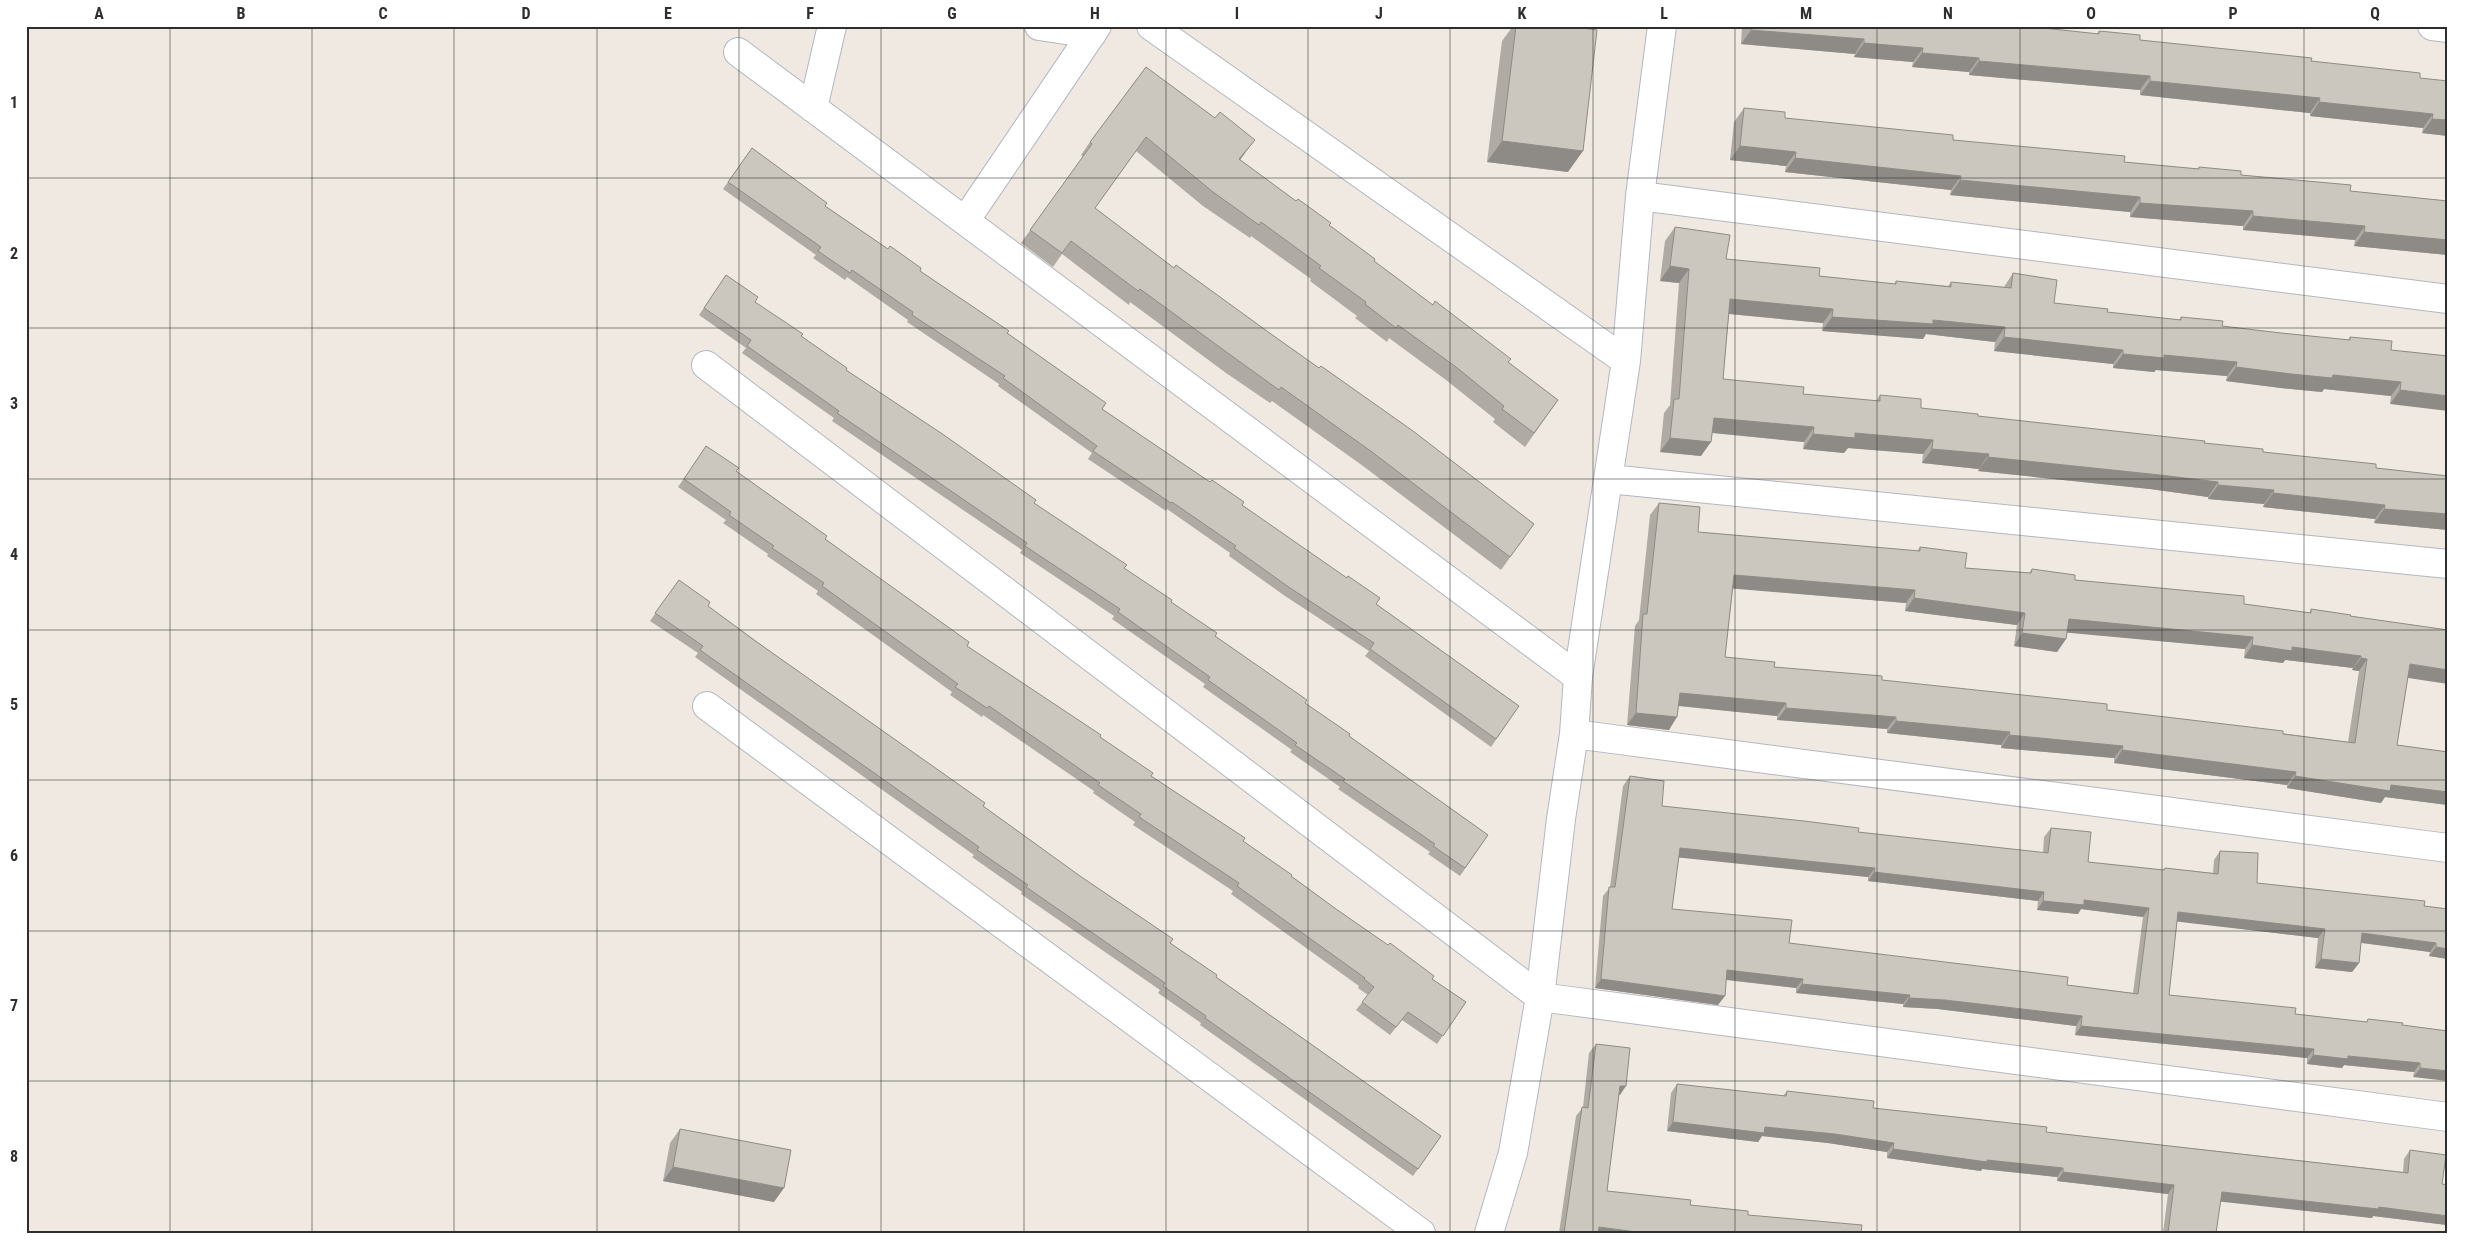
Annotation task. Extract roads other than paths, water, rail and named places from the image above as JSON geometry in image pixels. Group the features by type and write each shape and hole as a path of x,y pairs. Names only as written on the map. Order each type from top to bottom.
{"street":[{"path":"813,108 832,26"},
{"path":"965,221 1094,30 1039,26"},
{"path":"1151,26 1626,361"},
{"path":"1489,1233 1513,1153 1540,997 1561,819 1574,734 1578,677 1626,361 1640,196 1662,26"},
{"path":"2432,26 2448,28"},
{"path":"738,52 1578,677"},
{"path":"1640,196 2448,300"},
{"path":"706,365 1540,997 2448,1117"},
{"path":"1609,479 2448,564"},
{"path":"707,706 1421,1233"},
{"path":"1574,734 2448,848"}]}
